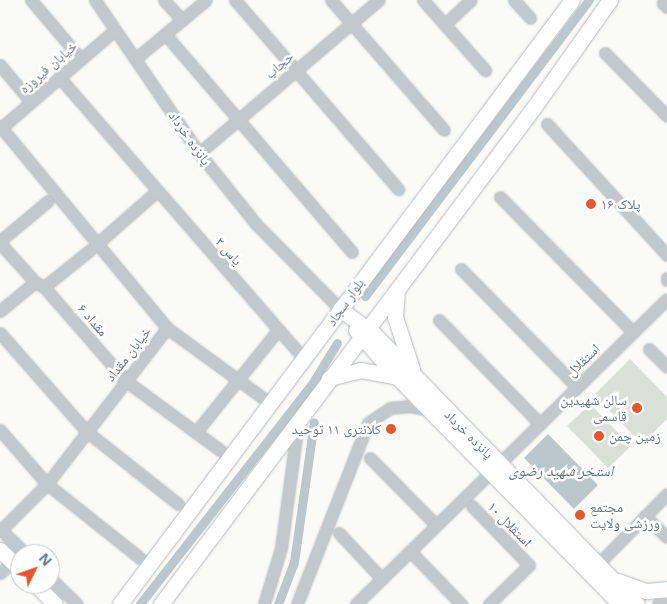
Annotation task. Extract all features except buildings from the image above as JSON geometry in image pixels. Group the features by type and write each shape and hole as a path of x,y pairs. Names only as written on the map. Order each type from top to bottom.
{"main road":[{"name":"بلوار سجاد","path":"120,604 272,405 340,309 572,0"},
{"path":"161,604 610,0"},
{"path":"398,287 394,305 397,329 419,383"},
{"name":"پانزده خرداد","path":"340,309 419,383 495,468 604,579 637,604"},
{"name":"پانزده خرداد","path":"364,333 396,376 429,410 495,468 598,564 604,579 620,604"},
{"path":"329,378 360,370 381,371 396,376"},
{"path":"604,579 646,590 667,589"},
{"path":"604,579 611,604"},
{"path":"45,594 55,604"}],"street":[{"path":"31,0 81,59"},
{"name":"پانزده خرداد","path":"94,0 199,153 256,224 340,309"},
{"path":"164,0 182,20"},
{"path":"136,59 206,0"},
{"path":"235,0 398,189"},
{"path":"331,0 444,130"},
{"name":"حجاب","path":"199,153 379,0"},
{"path":"423,0 485,70"},
{"path":"445,24 472,0"},
{"path":"514,0 530,18"},
{"name":"خیابان فیروزه","path":"1,127 115,30"},
{"path":"165,34 237,121 352,252"},
{"path":"605,53 667,116"},
{"path":"0,65 31,102"},
{"name":"یاس ۲","path":"59,78 297,351"},
{"path":"546,124 667,255"},
{"name":"خیابان مقداد","path":"0,530 48,484 86,431 167,328 94,246 1,127"},
{"path":"0,311 94,246 157,191"},
{"path":"500,197 633,332"},
{"path":"0,242 48,201"},
{"name":"مقداد ۶","path":"0,242 126,381 220,450"},
{"path":"460,269 577,387"},
{"name":"استقلال","path":"356,604 667,299"},
{"path":"438,320 540,424"},
{"path":"167,328 263,398"},
{"path":"196,432 278,330"},
{"path":"0,333 86,431 178,504"},
{"path":"649,349 667,367"},
{"path":"296,604 368,423 390,408 410,406 429,410"},
{"path":"264,604 281,548 298,418"},
{"path":"0,430 48,484 140,558"},
{"path":"370,458 436,525"},
{"path":"598,564 667,494"},
{"path":"658,503 667,512"},
{"name":"استقلال ۱۰","path":"472,506 529,565 488,604"},
{"path":"645,516 667,537"},
{"path":"0,530 10,546"},
{"path":"339,532 382,579"},
{"path":"410,551 461,604"},
{"path":"60,588 76,604"},
{"path":"658,604 667,596"}],"shaded area":[{"name":"سالن شهیدین قاسمی","path":"630,359 667,397 667,419 642,444 594,395"},
{"name":"زمین چمن","path":"590,404 631,446 608,468 567,426"}],"water":[{"name":"استخر شهید رضوی","path":"548,434 598,485 574,509 524,458"}],"waterway":[{"path":"365,296 589,0"},
{"path":"140,604 312,384 337,343"},
{"path":"278,604 294,562 314,422"}],"place":[{"name":"پلاک ۱۶","path":"591,204"},
{"name":"سالن شهیدین قاسمی","path":"637,408"},
{"name":"کلانتری ۱۱ توحید","path":"391,429"},
{"name":"زمین چمن","path":"599,436"},
{"name":"مجتمع ورزشی ولایت","path":"580,515"}]}
